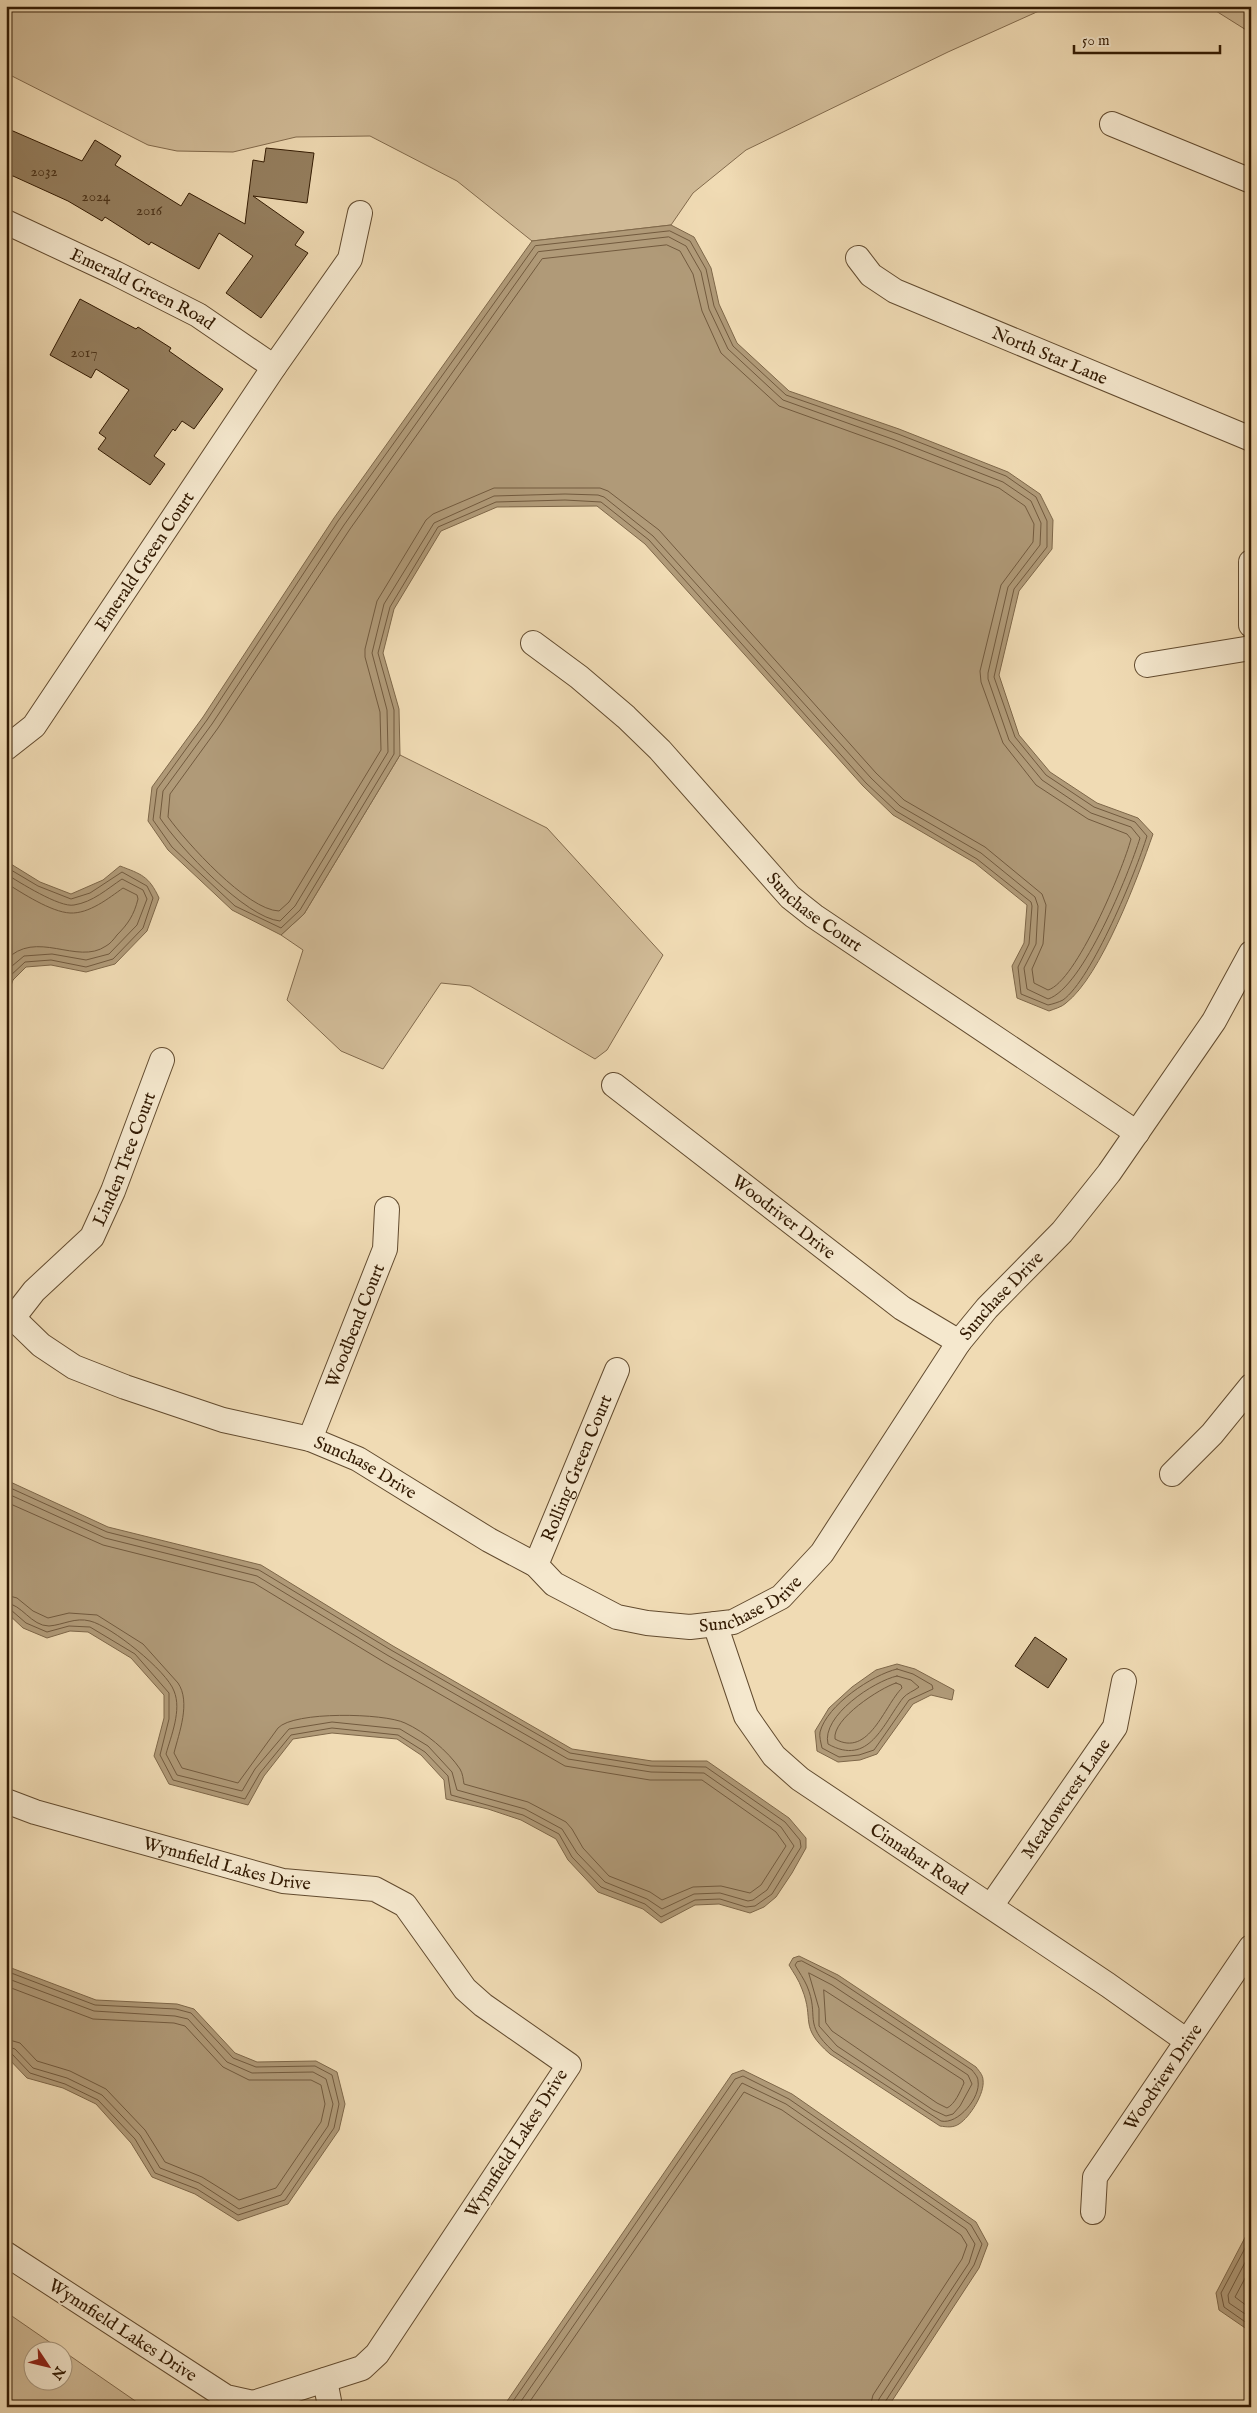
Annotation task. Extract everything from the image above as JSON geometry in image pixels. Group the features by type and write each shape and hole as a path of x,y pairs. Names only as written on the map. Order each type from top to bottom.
{"street":[{"path":"1112,124 1251,181"},
{"name":"Emerald Green Court","path":"6,748 34,726 274,367 350,260 360,213"},
{"name":"Emerald Green Road","path":"6,222 107,268 198,315 274,367"},
{"name":"North Star Lane","path":"858,258 871,275 895,291 1251,440"},
{"path":"1251,562 1251,625"},
{"name":"Sunchase Court","path":"533,644 579,677 626,716 666,757 790,897 814,916 1137,1132"},
{"path":"1147,665 1251,648"},
{"name":"Sunchase Drive","path":"10,1315 41,1345 74,1367 125,1388 224,1420 310,1439 358,1459 488,1540 536,1565 554,1584 617,1617 647,1623 690,1627 733,1622 781,1597 822,1553 959,1342 987,1308 1062,1232 1109,1173 1214,1021 1251,953"},
{"name":"Linden Tree Court","path":"10,1315 92,1237 114,1191 162,1060"},
{"name":"Woodriver Drive","path":"614,1085 902,1308 959,1342"},
{"name":"Woodbend Court","path":"310,1439 385,1249 387,1209"},
{"name":"Rolling Green Court","path":"536,1565 617,1370"},
{"path":"1172,1474 1212,1434 1251,1386"},
{"name":"Cinnabar Road","path":"715,1624 746,1716 774,1756 800,1779 991,1906 1187,2042"},
{"name":"Meadowcrest Lane","path":"991,1906 1115,1727 1124,1682"},
{"name":"Wynnfield Lakes Drive","path":"6,1802 35,1812 283,1881 375,1889 405,1905 465,1989 483,2005 570,2065 377,2354 362,2368 249,2404 226,2397 6,2254"},
{"name":"Woodview Drive","path":"1093,2212 1095,2177 1251,1947"},
{"path":"325,2380 329,2401 328,2407"}],"shaded area":[{"path":"6,6 1050,6 948,52 746,150 693,193 671,225 532,241 457,181 370,136 296,137 233,152 177,151 148,145 6,73"},
{"path":"1208,6 1251,6 1251,33"},
{"path":"400,755 547,828 663,955 607,1050 595,1059 470,986 441,983 383,1069 341,1051 287,1000 303,950 281,935 304,914"},
{"path":"6,2312 47,2340 22,2340 22,2390 72,2390 72,2357 144,2407 6,2407"}],"water":[{"path":"671,225 694,237 711,268 719,304 737,343 789,391 899,429 1008,472 1040,494 1053,520 1052,549 1019,591 999,675 1019,735 1050,772 1097,803 1138,818 1153,834 1128,899 1105,949 1079,990 1060,1007 1049,1011 1017,998 1012,966 1024,943 1027,905 975,863 893,815 863,786 645,544 597,506 497,507 441,531 394,609 383,653 399,709 400,755 304,914 281,935 232,910 168,850 148,821 152,787 203,717 334,518 532,241"},
{"path":"6,861 40,882 71,894 103,880 120,866 139,874 148,880 159,898 147,931 115,964 86,972 51,965 26,967 13,980 6,1000"},
{"path":"6,1480 108,1527 261,1565 393,1646 572,1749 652,1761 707,1761 789,1818 806,1838 806,1848 776,1897 764,1907 750,1913 719,1904 695,1905 661,1923 643,1909 598,1892 568,1860 556,1839 521,1820 488,1809 446,1799 444,1780 421,1755 397,1739 332,1733 293,1739 264,1776 248,1805 169,1784 154,1756 164,1718 164,1695 131,1658 88,1632 70,1631 47,1638 23,1628 6,1612"},
{"path":"897,1664 915,1669 954,1690 952,1700 931,1695 913,1704 877,1754 860,1760 838,1762 817,1751 815,1731 829,1708 852,1687 876,1670"},
{"path":"799,1956 838,1975 976,2067 983,2078 983,2085 979,2098 968,2116 954,2126 940,2126 830,2054 814,2037 809,2023 806,2000 799,1982 789,1965 793,1958"},
{"path":"6,1966 96,2000 177,2004 194,2009 235,2053 257,2062 316,2061 337,2072 345,2104 339,2130 288,2204 238,2221 195,2194 152,2177 131,2143 96,2104 63,2088 27,2078 6,2056"},
{"path":"743,2070 792,2094 976,2222 988,2244 979,2268 888,2407 503,2407 732,2074"},
{"path":"1251,2226 1251,2332 1219,2310 1216,2293"}],"building":[{"path":"6,128 82,161 95,140 121,156 115,165 181,206 189,193 245,224 253,160 264,162 266,148 314,153 307,203 253,196 304,232 295,245 308,253 261,318 226,293 253,256 219,233 199,269 151,242 149,245 105,217 102,221 68,201 13,176 6,176"},
{"path":"80,299 136,329 138,327 171,348 169,351 223,389 194,429 182,421 175,431 173,429 154,456 165,464 150,485 98,449 106,438 99,433 129,390 96,369 91,378 50,355"},
{"path":"1035,1637 1067,1659 1048,1688 1015,1666"}]}
